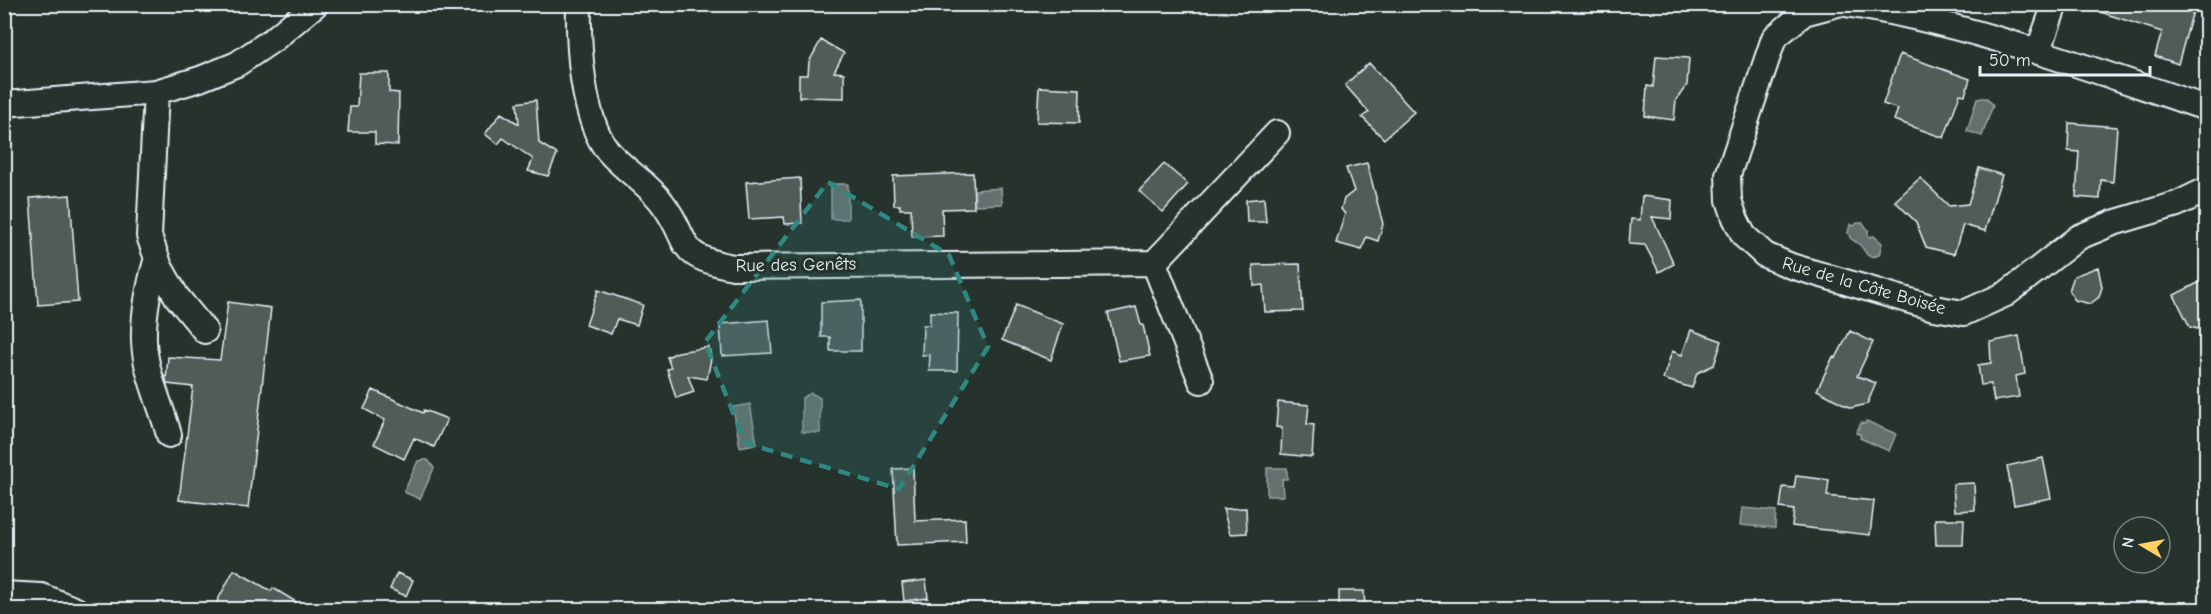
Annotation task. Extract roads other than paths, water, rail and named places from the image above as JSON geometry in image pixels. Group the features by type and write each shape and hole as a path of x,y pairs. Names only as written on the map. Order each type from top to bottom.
{"street":[{"path":"4,104 156,92 200,79 237,64 274,39 316,4"},
{"name":"Rue des Genêts","path":"579,4 583,78 594,122 606,148 622,165 647,183 665,206 692,255 704,262 733,267 1154,263"},
{"name":"Rue de la Côte Boisée","path":"1838,4 1823,6 1804,13 1774,38 1728,175 1729,200 1735,218 1744,236 1765,255 1791,266 1934,308 1964,314 2006,294 2079,237 2113,223 2177,204 2206,190"},
{"path":"1845,4 1957,29 2038,52 2206,108"},
{"path":"2038,52 2055,4"},
{"path":"156,92 149,236 157,258 177,297 205,331"},
{"path":"1201,381 1154,263 1277,133"},
{"path":"157,258 148,291 144,341 151,379 169,435"},
{"path":"4,594 41,596 76,609"}]}
